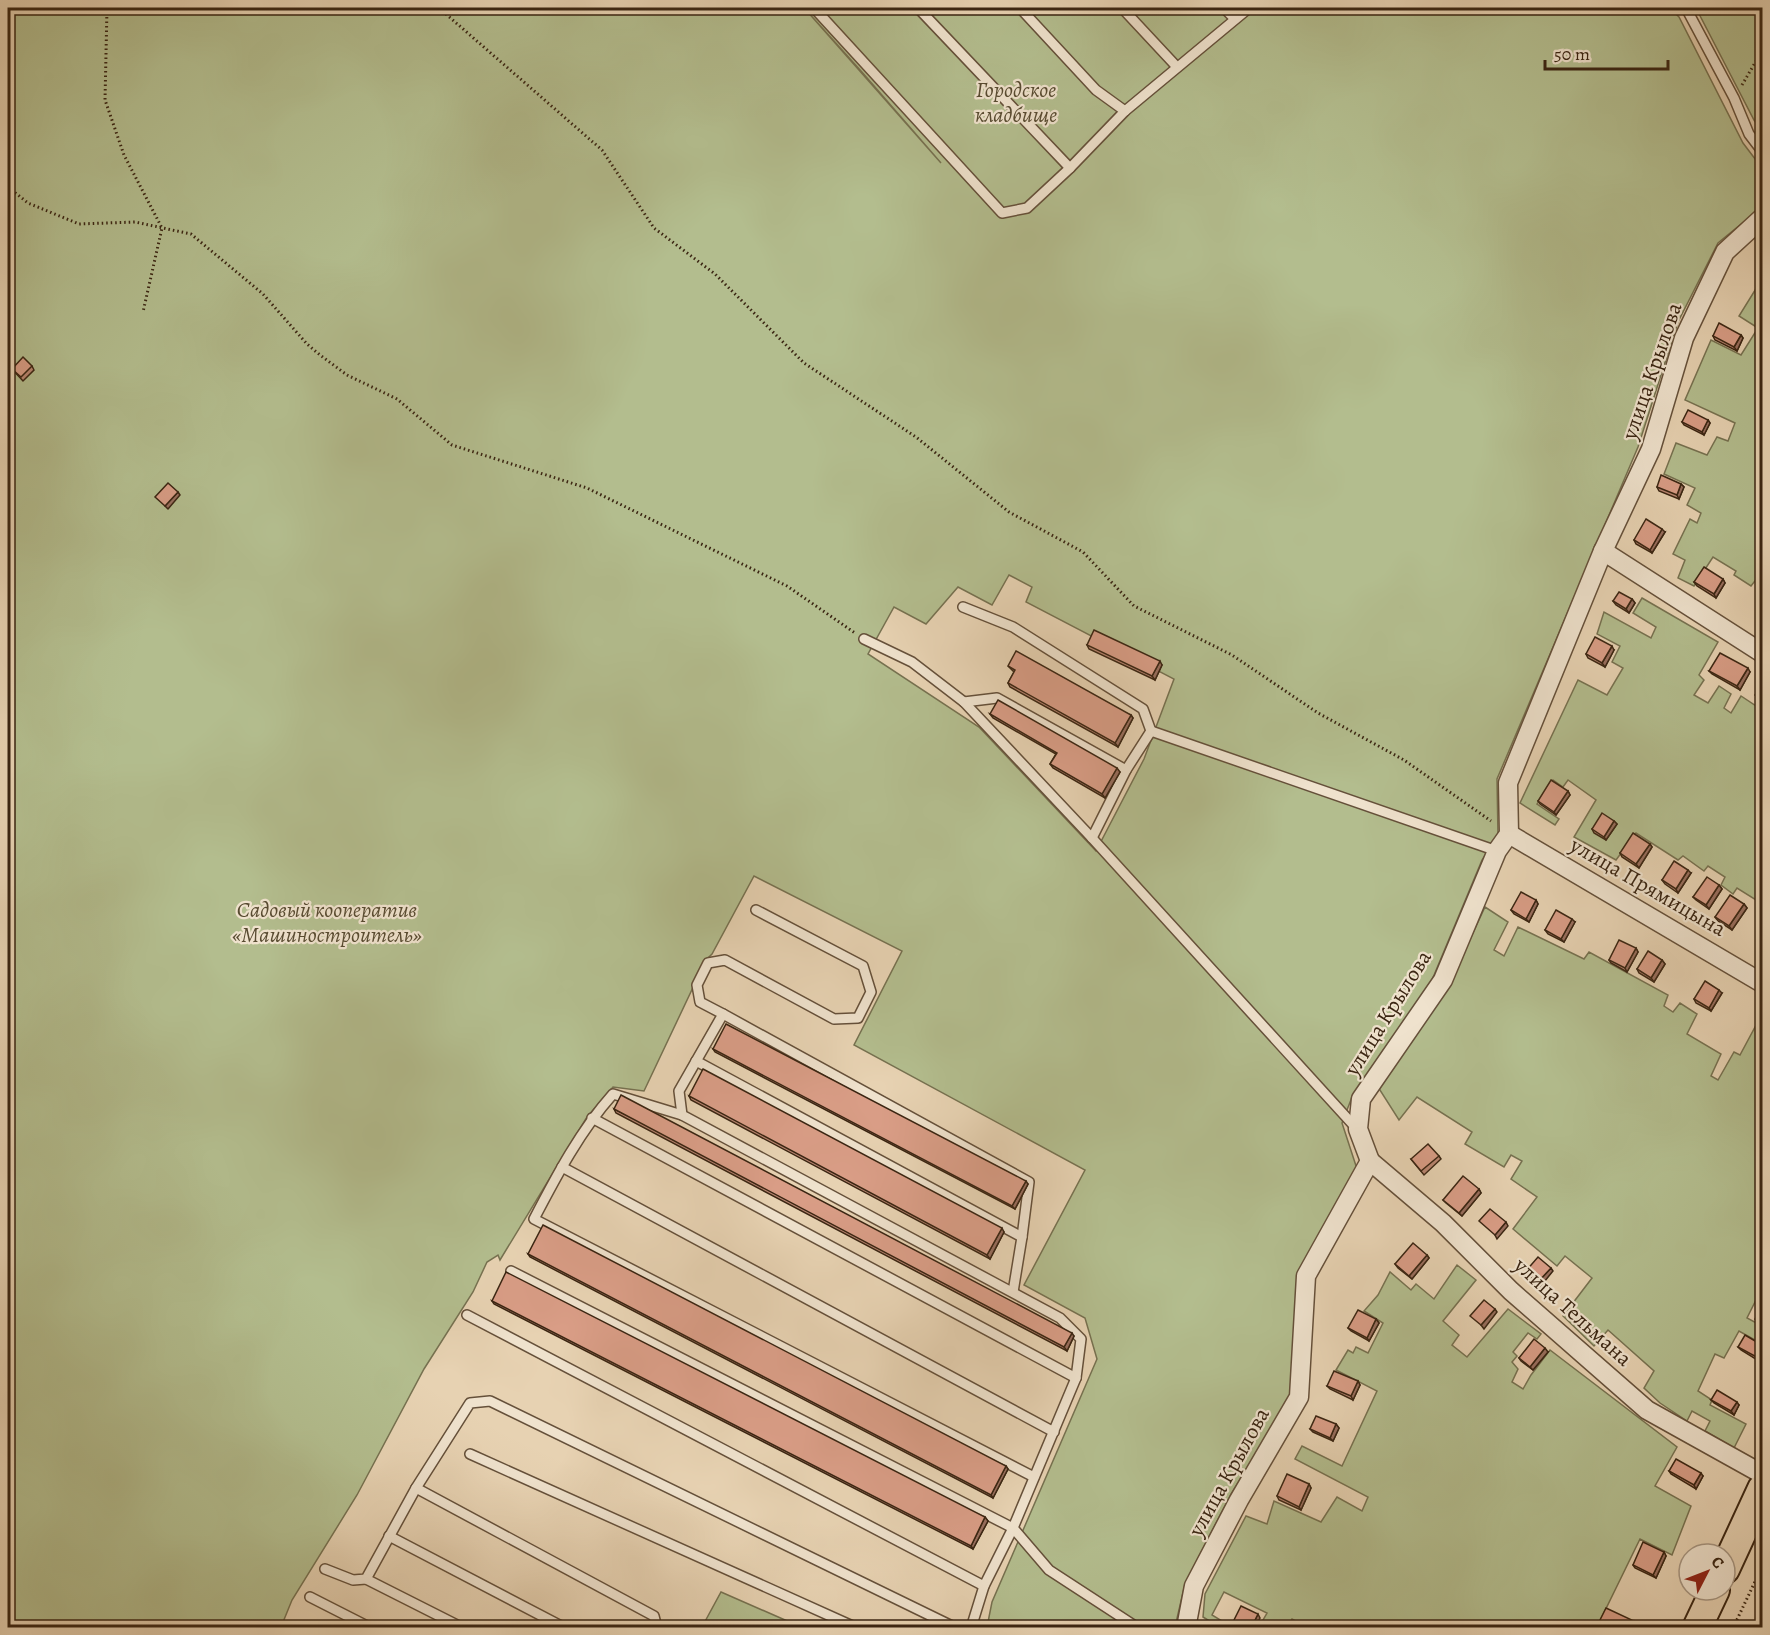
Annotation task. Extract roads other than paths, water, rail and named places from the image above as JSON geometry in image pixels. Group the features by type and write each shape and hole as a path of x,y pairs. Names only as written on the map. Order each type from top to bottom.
{"main road":[{"path":"1737,1543 1762,1489"},
{"path":"1697,1628 1709,1602"}],"street":[{"name":"улица Крылова","path":"1186,1628 1194,1586 1239,1500 1299,1397 1306,1276 1370,1161 1358,1130 1361,1099 1443,980 1497,851 1509,834 1508,783 1603,551 1651,449 1684,339 1725,252 1762,218"},
{"path":"1603,551 1762,653"},
{"name":"улица Прямицына","path":"1509,834 1762,983"},
{"name":"улица Тельмана","path":"1370,1161 1443,1223 1511,1291 1647,1410 1762,1474"}],"lane":[{"path":"814,8 1002,213 1027,208 1070,168 1125,111 1249,8"},
{"path":"918,8 1070,168"},
{"path":"1020,8 1096,90 1125,111"},
{"path":"1122,8 1177,67"},
{"path":"1224,8 1235,19"},
{"path":"1686,8 1734,98 1749,134 1762,152"},
{"path":"963,607 1013,627 1143,709 1150,730 1126,770 1092,838"},
{"path":"864,639 912,662 964,702 1092,838 1358,1130"},
{"path":"964,702 997,698 1126,770"},
{"path":"1150,730 1497,851"},
{"path":"756,910 863,966 871,992 858,1018 834,1019 725,960 708,963 697,985 700,1002 1029,1182 1012,1292"},
{"path":"682,1115 679,1091 723,1014"},
{"path":"696,1061 1022,1237"},
{"path":"971,1628 984,1586 1013,1528 1035,1477 1054,1432 1076,1378 1081,1339 1060,1318 682,1115 613,1094 592,1118 534,1218 1035,1477"},
{"path":"592,1118 1076,1378"},
{"path":"562,1167 1054,1432"},
{"path":"511,1271 1013,1528 1049,1570 1138,1628"},
{"path":"467,1315 984,1586"},
{"path":"366,1579 416,1488 470,1403 490,1401 956,1628"},
{"path":"470,1454 857,1628"},
{"path":"416,1488 654,1616 657,1628"},
{"path":"389,1536 565,1628"},
{"path":"325,1569 353,1580 366,1579 463,1628"},
{"path":"310,1597 371,1628"}],"park label":[{"name":"Городское кладбище","path":"1016,102"},
{"name":"Садовый кооператив «Машиностроитель»","path":"327,922"}]}
